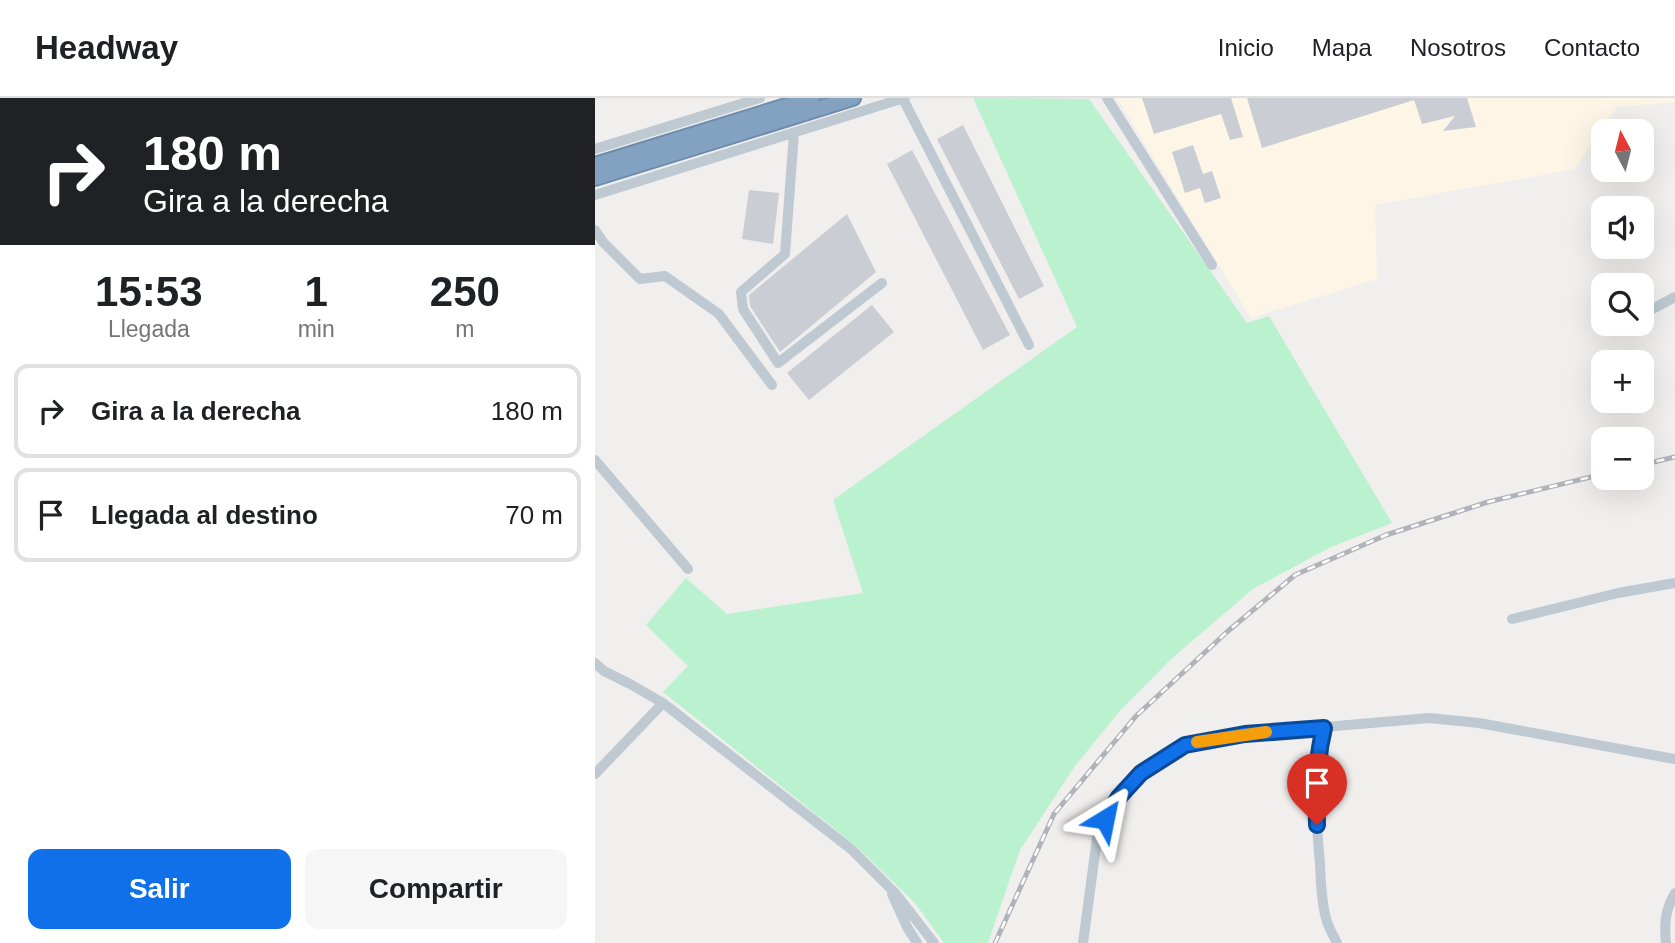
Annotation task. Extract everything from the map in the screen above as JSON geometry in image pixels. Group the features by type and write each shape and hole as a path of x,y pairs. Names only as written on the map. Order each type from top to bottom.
{"highway":[{"path":"595,165 812,98"},
{"path":"595,178 853,98"}],"street":[{"path":"595,149 760,98"},
{"path":"595,195 904,98 1029,345"},
{"path":"1107,98 1212,265"},
{"path":"794,133 785,254 740,292 743,309 778,363 882,283"},
{"path":"595,230 603,242 640,279 665,276 719,314 772,385"},
{"path":"1654,308 1675,297"},
{"path":"595,460 688,569"},
{"path":"1512,619 1618,593 1675,583"},
{"path":"595,663 604,671 663,703 851,849 887,884 934,943"},
{"path":"595,774 663,703"},
{"path":"1083,943 1098,831 1119,797 1141,773 1185,745 1245,734 1429,718 1479,723 1675,760"},
{"path":"1324,728 1318,750 1317,825 1323,906 1326,922 1337,943"},
{"path":"887,884 917,943"},
{"path":"1666,943 1664,920 1675,893"}],"shaded area":[{"path":"1117,98 1675,98 1675,102 1617,107 1609,119 1591,119 1591,145 1575,169 1375,205 1377,279 1251,318"}],"green space":[{"path":"973,98 1089,99 1247,323 1269,316 1392,523 1331,547 1253,589 1170,660 1119,712 1075,766 1020,850 988,943 944,943 915,903 857,847 663,692 688,666 646,625 686,578 727,614 863,593 833,500 1077,327"}],"building":[{"path":"1142,98 1231,98 1243,137 1230,140 1221,114 1154,134"},
{"path":"1247,98 1467,98 1476,127 1443,131 1455,116 1422,124 1414,100 1262,148"},
{"path":"963,125 1044,286 1019,299 937,139"},
{"path":"1193,145 1203,174 1212,171 1221,198 1205,203 1200,188 1185,193 1172,152"},
{"path":"912,150 1010,335 983,350 887,164"},
{"path":"749,190 779,193 773,244 742,239"},
{"path":"847,214 876,272 780,352 750,306 749,295"},
{"path":"872,305 894,332 809,400 787,373"}],"railway":[{"path":"1654,462 1675,457"},
{"path":"995,943 1054,814 1136,716 1228,631 1295,575 1386,535 1488,502 1591,477"}],"slow traffic":[{"path":"1197,742 1266,732"}],"route":[{"path":"1105,819 1119,797 1141,773 1185,745 1245,734 1324,728 1318,750 1317,825"}]}
